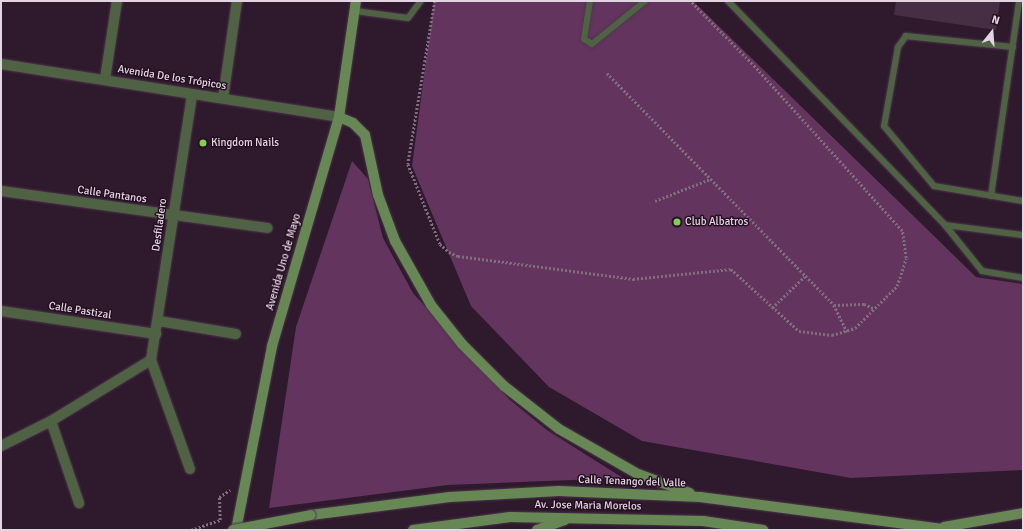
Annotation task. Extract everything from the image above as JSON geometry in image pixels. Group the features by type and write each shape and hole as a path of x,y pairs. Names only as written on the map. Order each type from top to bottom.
{"main road":[{"name":"Avenida Uno de Mayo","path":"236,530 243,483 272,346 339,117 356,6"},
{"path":"339,117 357,125 365,135 378,195 395,241 430,305 462,344 531,409 585,446 638,474 700,497"},
{"name":"Calle Tenango del Valle","path":"233,530 310,515 450,497 560,491 700,497 952,530"},
{"path":"938,528 1023,513"},
{"name":"Av. Jose Maria Morelos","path":"413,530 510,517 703,521 763,530"},
{"path":"537,530 572,518"}],"street":[{"path":"105,79 117,1"},
{"path":"223,98 237,1"},
{"name":"Avenida De los Trópicos","path":"1,64 105,79 339,117"},
{"name":"Desfiladero","path":"151,360 159,321 173,216 192,94"},
{"name":"Calle Pantanos","path":"1,191 267,228"},
{"name":"Calle Pastizal","path":"1,311 156,334"},
{"path":"159,321 236,334"},
{"path":"1,446 51,421 151,360 190,469"},
{"path":"51,421 79,503"}],"lane":[{"path":"356,6 408,18 417,11 421,1"},
{"path":"590,1 584,39 592,44 644,1"},
{"path":"728,1 945,225 982,271 1023,278"},
{"path":"991,196 1019,1"},
{"path":"1013,47 906,36 898,47 884,126 934,186 1023,201"},
{"path":"945,225 1023,235"}],"path":[{"path":"436,1 408,164 440,244 458,256 633,279 731,269 799,331 815,335 847,332 876,309 897,286 906,258 902,231 752,64 690,1"},
{"path":"608,74 804,277 834,305 847,332"},
{"path":"656,201 710,179"},
{"path":"772,308 804,277"},
{"path":"834,305 864,304 876,309"},
{"path":"192,530 220,520 219,497 243,483"}],"shaded area":[{"name":"Club Albatros","path":"434,1 693,1 976,277 1023,284 1023,470 851,478 642,441 549,387 471,306 412,166"},
{"path":"352,161 368,179 383,238 413,293 510,400 547,430 623,478 448,485 269,508 296,327"}],"building":[{"path":"896,1 1000,1 996,30 894,15"}],"place":[{"name":"Kingdom Nails","path":"203,143"},
{"name":"Club Albatros","path":"677,222"}]}
